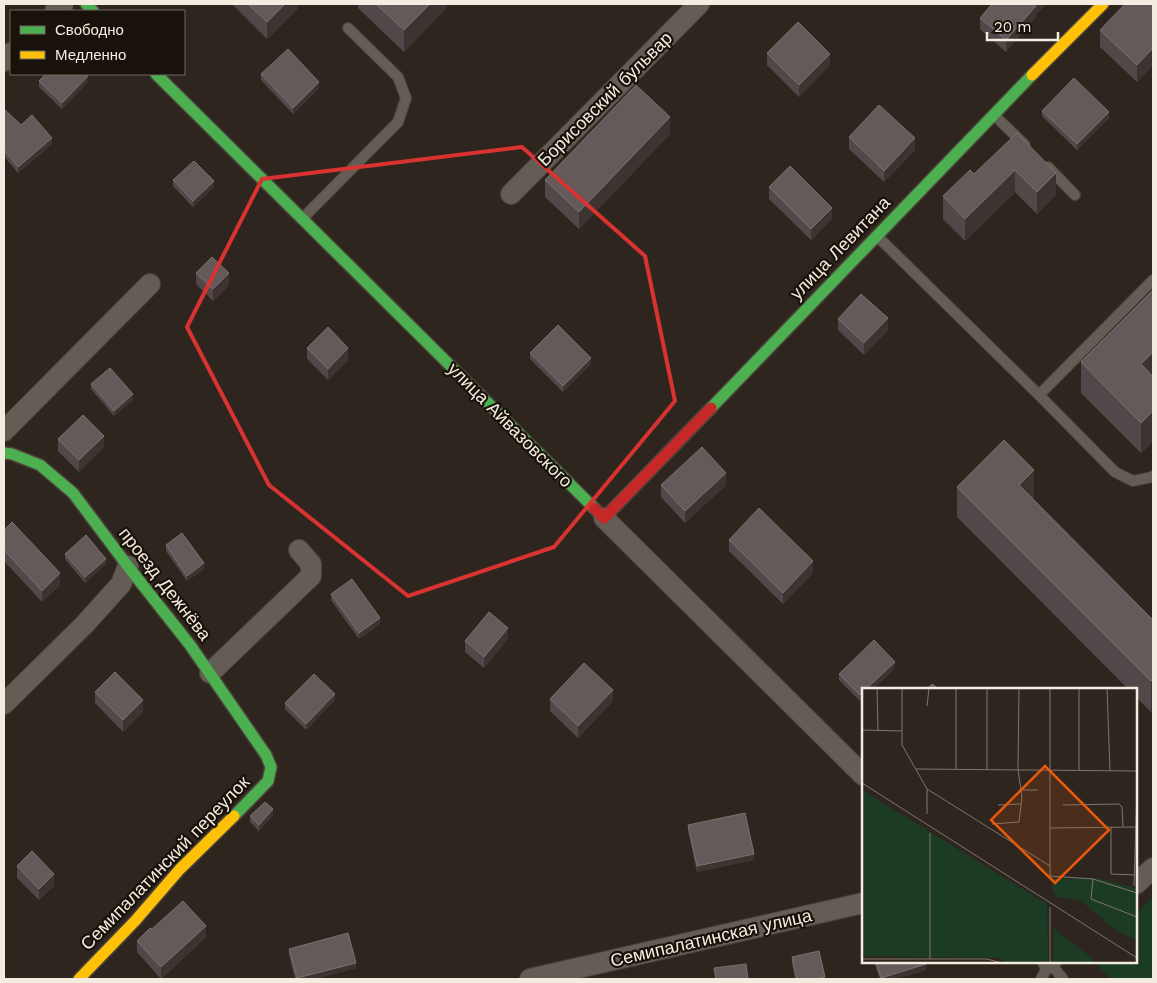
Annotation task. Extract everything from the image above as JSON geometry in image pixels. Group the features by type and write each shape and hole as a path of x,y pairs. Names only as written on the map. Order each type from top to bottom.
{"street":[{"name":"Борисовский бульвар","path":"510,194 698,4"},
{"name":"улица Левитана","path":"604,518 994,114 1103,4"},
{"name":"улица Айвазовского","path":"157,75 862,774"},
{"path":"4,431 150,284"},
{"name":"проезд Дежнёва","path":"4,453 12,454 40,465 73,493 190,645 266,755 271,767"},
{"path":"210,673 311,576 311,564 299,550"},
{"path":"4,704 85,624 121,584 128,566"},
{"name":"Семипалатинский переулок","path":"79,979 135,921 180,869 257,793 268,780 271,767"},
{"path":"1137,883 1153,868"},
{"name":"Семипалатинская улица","path":"530,979 862,903"}],"lane":[{"path":"302,219 398,122 406,98 398,77 348,28"},
{"path":"994,114 1075,195"},
{"path":"876,236 1115,472 1133,481 1152,478 1153,476"},
{"path":"1039,395 1153,280"},
{"path":"1047,966 1064,979"}],"highlighted area":[{"path":"522,147 645,256 675,401 554,547 408,596 269,485 187,327 262,179"}],"green space":[{"path":"1153,896 1153,979 1110,979 1096,963 1137,963 1137,913"}],"building":[{"path":"248,4 285,4 267,22"},
{"path":"376,4 430,4 404,30"},
{"path":"992,4 1035,4 1036,6 1006,40 980,18"},
{"path":"1125,4 1153,4 1153,48 1137,65 1100,30"},
{"path":"798,22 830,54 799,85 767,53"},
{"path":"288,49 319,82 293,108 261,74"},
{"path":"45,75 88,76 62,103 39,81"},
{"path":"1074,78 1109,112 1077,144 1042,111"},
{"path":"636,85 670,117 579,212 545,180"},
{"path":"879,105 915,138 884,171 849,137"},
{"path":"4,109 21,125 32,115 52,138 18,167 4,150"},
{"path":"1017,133 1056,173 1037,192 1015,170 965,219 943,196 970,170 974,174"},
{"path":"194,161 214,181 193,201 173,180"},
{"path":"790,166 832,208 811,229 769,187"},
{"path":"212,257 229,273 213,289 196,273"},
{"path":"1153,290 1153,352 1141,364 1153,377 1153,411 1141,423 1081,362"},
{"path":"861,294 888,318 864,343 838,319"},
{"path":"558,325 591,358 563,386 530,353"},
{"path":"328,327 348,348 328,369 307,348"},
{"path":"110,368 133,394 114,411 91,384"},
{"path":"83,415 104,436 79,460 58,439"},
{"path":"1004,440 1034,470 1019,485 1153,618 1153,679 1151,681 957,487"},
{"path":"702,447 726,473 685,511 661,485"},
{"path":"759,508 813,561 783,593 729,540"},
{"path":"12,522 60,573 42,591 4,550 4,530"},
{"path":"182,533 204,563 187,576 166,545"},
{"path":"86,535 106,559 85,577 65,554"},
{"path":"352,579 380,618 359,633 331,594"},
{"path":"489,612 508,628 484,657 465,641"},
{"path":"874,640 895,662 867,688 862,688 860,695 839,674"},
{"path":"584,663 613,690 578,726 550,699"},
{"path":"115,672 143,700 123,720 95,692"},
{"path":"314,674 335,694 306,724 285,703"},
{"path":"932,684 938,688 928,688"},
{"path":"265,802 273,809 259,825 250,816"},
{"path":"745,813 754,854 697,866 688,825"},
{"path":"32,851 54,874 39,889 17,866"},
{"path":"183,901 206,926 161,967 137,941"},
{"path":"348,933 356,963 297,978 289,949"},
{"path":"819,951 825,977 797,979 792,957"},
{"path":"876,963 926,964 881,978"},
{"path":"746,964 748,979 716,979 714,968"}],"traffic: fast":[{"path":"86,4 92,10"},
{"path":"157,75 594,508"},
{"path":"711,408 1032,75"},
{"path":"4,453 12,454 40,465 73,493 190,645 266,755 271,767 268,781 234,816"}],"traffic: slow":[{"path":"1032,75 1103,4"},
{"path":"79,979 135,921 180,869 234,816"}],"traffic: jam":[{"path":"594,508 604,518 711,408"}]}
